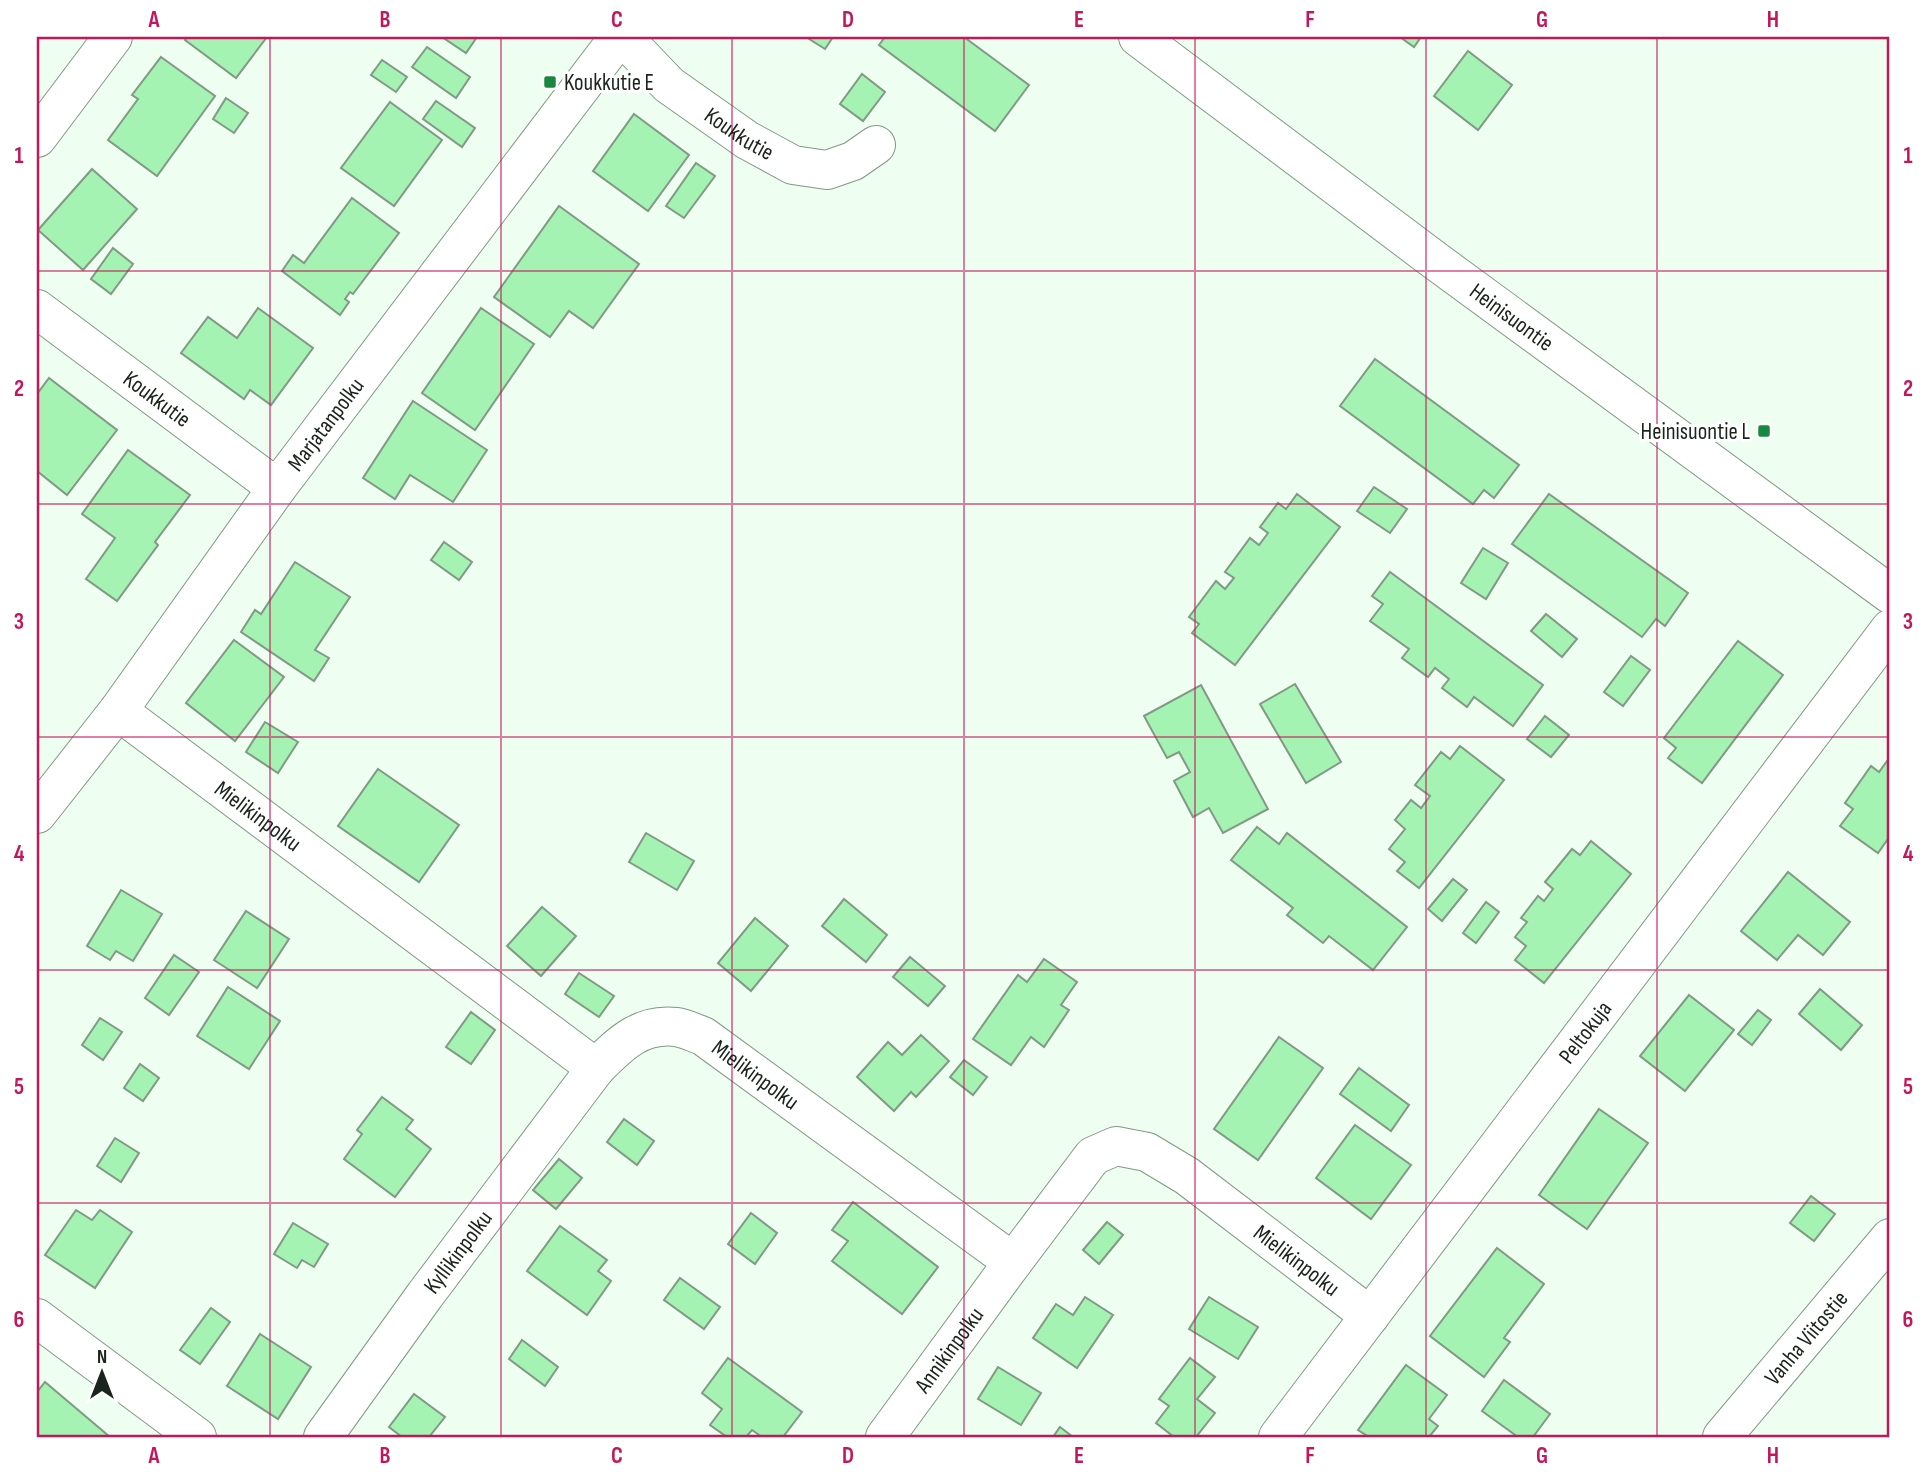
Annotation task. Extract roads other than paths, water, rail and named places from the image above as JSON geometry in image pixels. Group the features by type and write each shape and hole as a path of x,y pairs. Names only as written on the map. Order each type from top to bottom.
{"street":[{"path":"37,138 113,37"},
{"name":"Koukkutie","path":"621,37 669,85 747,140 793,165 827,170 853,161 876,145"},
{"name":"Marjatanpolku","path":"37,814 118,711 277,488 621,37"},
{"name":"Heinisuontie","path":"1138,37 1433,259 1890,594"},
{"name":"Koukkutie","path":"37,309 277,488"},
{"name":"Peltokuja","path":"1278,1437 1890,629"},
{"name":"Mielikinpolku","path":"118,711 596,1068 621,1043 648,1028 678,1027 703,1036 1013,1262 1093,1156 1116,1146 1147,1152 1187,1176 1370,1316"},
{"name":"Kyllikinpolku","path":"323,1437 425,1295 596,1068"},
{"name":"Vanha Viitostie","path":"1722,1437 1890,1238"},
{"name":"Annikinpolku","path":"885,1437 1013,1262"},
{"path":"37,1318 197,1437"}],"place":[{"name":"Koukkutie E","path":"550,82"},
{"name":"Heinisuontie L","path":"1764,431"}]}
